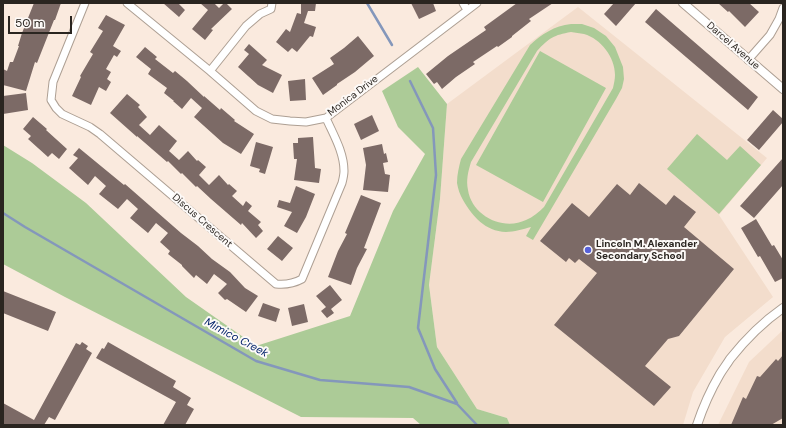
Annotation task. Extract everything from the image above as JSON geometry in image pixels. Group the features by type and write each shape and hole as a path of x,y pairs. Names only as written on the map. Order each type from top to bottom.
{"street":[{"name":"Discus Crescent","path":"85,3 53,82 51,100 56,108 62,114 90,127 100,134 276,284 288,285 302,280 342,183 344,172 343,160 340,149 326,118"},
{"name":"Monica Drive","path":"127,3 256,111 272,119 306,122 326,118 477,3"},
{"path":"210,71 246,26 260,14 270,9 272,3"},
{"path":"463,3 467,10"},
{"name":"Darcel Avenue","path":"683,3 783,90"},
{"path":"748,60 770,35 783,8"},
{"path":"697,425 709,394 720,373 742,345 765,321 783,308"}],"shaded area":[{"name":"Lincoln M. Alexander Secondary School","path":"578,7 767,158 719,215 773,297 725,337 693,392 683,425 510,425 507,418 477,409 437,347 429,285 440,199 447,104"},
{"path":"783,330 783,425 718,425 749,362"}],"green space":[{"path":"582,24 594,28 606,36 615,47 623,67 624,79 622,88 616,99 533,240 526,236 531,227 506,232 492,229 480,222 471,212 461,196 457,183 458,174 461,159 530,45 549,31 565,25","holes":["571,32 590,36 601,44 610,55 613,62 615,77 613,88 544,207 538,213 517,223 508,224 490,219 482,214 471,199 467,183 471,162 537,51 552,38 560,34"]},
{"path":"540,51 606,88 543,202 476,165"},
{"path":"418,67 447,104 440,199 429,285 437,347 477,409 507,418 510,425 421,425 413,418 301,417 3,264 3,145 32,163 86,203 186,297 256,346 350,316 393,211 425,154 398,127 382,91"},
{"path":"697,134 727,160 740,146 761,165 719,214 667,169"}],"building":[{"path":"34,3 61,3 37,63 35,62 26,91 3,85 3,69 7,71 10,62 13,62 22,33"},
{"path":"163,3 178,3 185,10 179,17"},
{"path":"200,3 214,3 219,8 226,3 232,9 211,29 213,30 205,40 192,29 208,10"},
{"path":"301,3 316,3 315,11 308,11 304,23 316,27 313,37 310,36 297,52 292,48 288,52 276,42 286,29 290,32 297,13 301,14"},
{"path":"411,3 433,3 436,11 419,19"},
{"path":"517,3 553,3 529,19 531,21 512,37 473,62 475,64 442,89 437,82 434,84 426,74 448,56 486,30 484,27"},
{"path":"614,3 636,3 616,26 604,14"},
{"path":"718,3 749,3 759,12 745,27 729,11 728,12"},
{"path":"656,9 758,97 748,110 645,22"},
{"path":"106,15 125,25 113,46 121,51 117,57 114,55 106,69 111,72 107,79 111,82 106,91 99,87 91,105 72,96 81,77 80,76 93,54 90,52 103,31 98,28"},
{"path":"358,36 374,56 323,95 312,78 334,64 330,58"},
{"path":"249,44 267,60 262,65 282,75 273,93 258,85 238,67 249,54 244,50"},
{"path":"145,47 157,57 155,59 173,73 175,71 220,110 221,108 235,120 234,121 254,134 241,154 223,143 194,117 202,108 191,98 182,109 164,93 167,88 148,74 151,69 136,57"},
{"path":"305,79 306,100 290,101 288,81"},
{"path":"26,93 28,110 3,114 3,96"},
{"path":"127,94 140,105 138,107 147,117 139,125 150,135 159,125 177,141 169,151 179,160 188,151 197,161 198,160 206,167 199,175 209,185 219,175 228,185 229,184 237,191 232,196 243,206 246,201 252,206 248,211 261,222 258,225 263,231 256,238 242,223 241,225 197,186 196,187 182,173 181,174 168,161 167,162 110,113"},
{"path":"773,110 783,119 783,122 759,150 747,140"},
{"path":"372,115 379,131 361,140 354,124"},
{"path":"33,117 67,149 59,159 52,153 48,157 28,139 31,136 23,129"},
{"path":"313,137 315,168 321,169 319,183 294,180 297,159 294,159 293,143 298,143 298,138"},
{"path":"256,142 273,147 265,174 259,172 260,169 250,166"},
{"path":"382,144 384,154 386,153 388,162 383,163 385,174 390,175 388,192 363,190 366,165 363,148"},
{"path":"79,148 124,185 125,184 212,259 230,272 245,288 258,296 246,312 227,299 225,300 218,293 227,284 214,274 207,284 196,275 194,278 182,265 168,254 170,251 160,242 168,233 156,223 148,233 130,218 138,209 127,199 118,209 99,194 106,186 95,176 88,185 69,168 78,158 73,155"},
{"path":"783,158 783,185 754,218 740,206"},
{"path":"639,183 666,205 674,195 696,212 684,227 734,269 679,336 668,339 645,366 671,387 654,406 554,325 597,273 579,259 575,263 569,258 566,262 540,241 572,203 589,217 617,184 630,195"},
{"path":"296,186 315,194 306,217 297,233 284,226 292,212 277,207 279,200 290,203"},
{"path":"361,195 381,203 364,248 367,249 357,268 351,285 328,277 338,251 347,234 345,233"},
{"path":"756,219 772,246 774,245 783,260 783,278 775,282 741,228"},
{"path":"278,236 293,248 282,261 267,249"},
{"path":"330,285 342,300 331,309 334,313 327,318 321,311 326,307 316,296"},
{"path":"3,291 56,312 48,331 3,313"},
{"path":"263,303 280,309 276,322 258,316"},
{"path":"304,304 308,322 292,326 288,308"},
{"path":"82,342 88,346 86,349 92,353 55,420 49,417 44,425 3,425 3,403 34,420 76,343 80,345"},
{"path":"108,342 176,381 173,387 191,398 187,405 194,409 185,425 163,425 176,402 96,358"},
{"path":"783,355 783,418 771,425 731,425 743,397 746,399 757,376 760,377 776,359 778,361"}],"waterway":[{"path":"367,3 392,45"},
{"path":"410,81 433,128 436,175 418,328 435,369 457,403"},
{"name":"Mimico Creek","path":"3,213 256,361 320,380 409,387 457,404 477,425"}],"place":[{"name":"Lincoln M. Alexander Secondary School","path":"588,250"}]}
